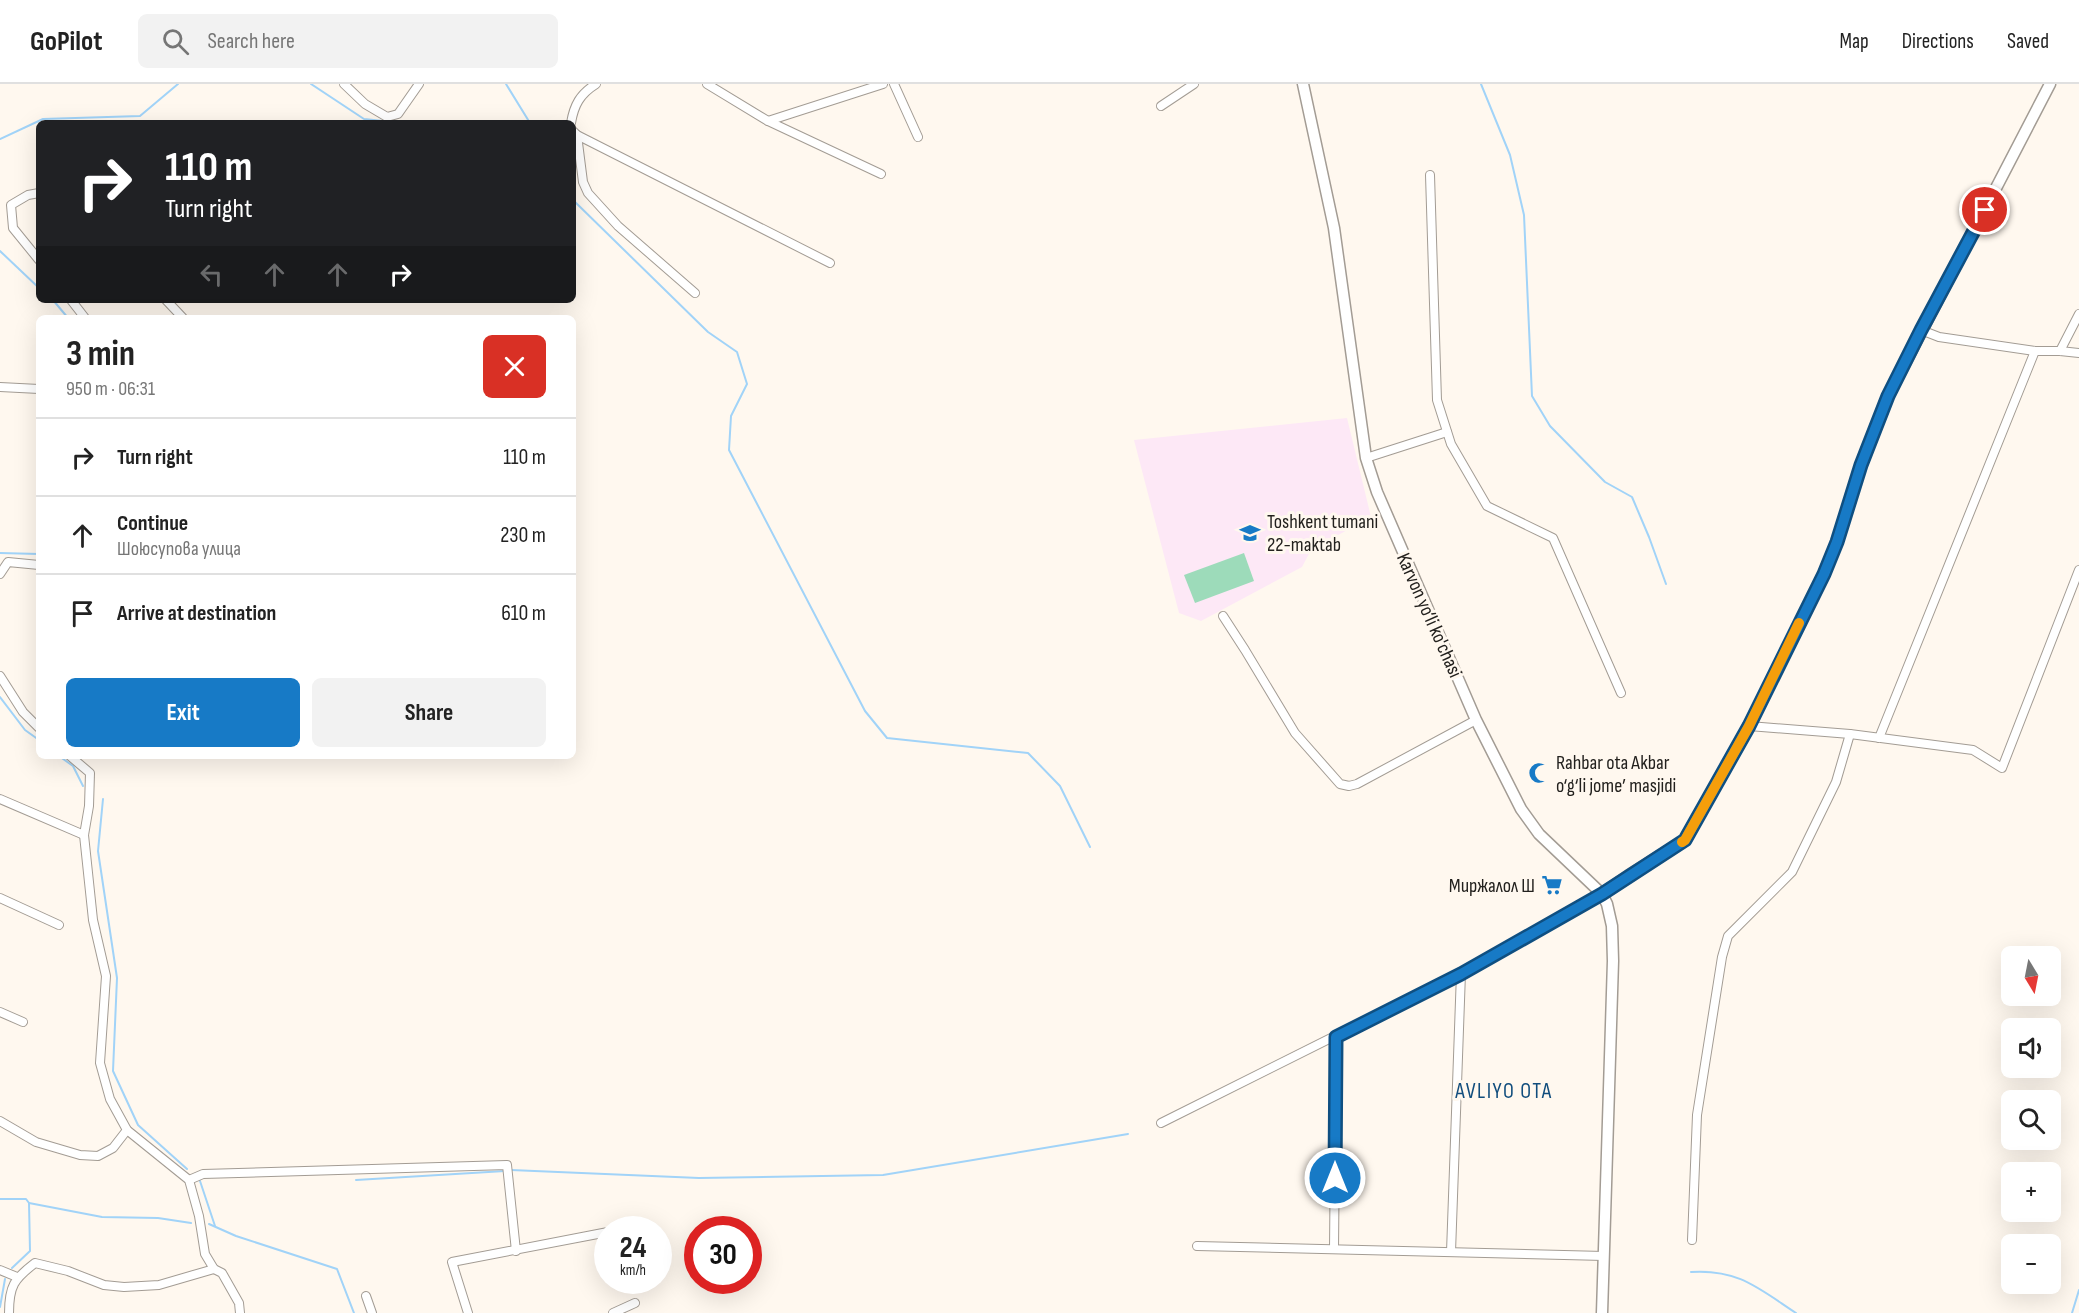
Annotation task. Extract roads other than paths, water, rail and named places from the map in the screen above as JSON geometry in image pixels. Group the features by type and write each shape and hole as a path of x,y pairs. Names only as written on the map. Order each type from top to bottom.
{"street":[{"path":"344,84 365,104 387,117 398,114 419,84"},
{"path":"572,120 575,104 586,90 596,84"},
{"path":"707,84 768,120 881,174"},
{"path":"768,120 883,84"},
{"path":"894,84 918,137"},
{"path":"1161,106 1194,84"},
{"name":"Karvon yo‘li ko'chasi","path":"1303,84 1334,228 1366,458 1381,503 1476,720 1521,809 1539,834 1602,894"},
{"path":"1161,1123 1461,974 1602,894 1685,840 1749,726 1824,574 1837,542 1861,465 1888,396 2050,84"},
{"path":"576,134 830,263"},
{"path":"576,139 583,183 588,193 618,226 695,294"},
{"path":"1430,175 1437,400 1451,444 1486,506 1553,538 1621,693"},
{"path":"36,194 28,195 11,205 13,228 36,256"},
{"path":"73,303 83,315"},
{"path":"169,303 180,315"},
{"path":"2060,351 2079,314"},
{"path":"1921,330 1939,337 2035,351 2079,353"},
{"path":"1879,738 2035,351"},
{"path":"0,387 36,389"},
{"path":"1366,458 1447,432"},
{"path":"0,574 8,562 36,565"},
{"path":"1749,726 1850,734 1973,750 2002,768 2079,570"},
{"path":"1222,616 1295,733 1340,784 1349,786 1357,784 1476,720"},
{"path":"0,676 23,712 36,725"},
{"path":"1692,1240 1696,1115 1722,957 1728,936 1792,872 1836,782 1850,734"},
{"path":"74,759 90,773 90,806 84,835 93,920 106,976 100,1063 110,1099 127,1130 189,1180 199,1216 205,1254 214,1269 222,1273 238,1303 240,1313"},
{"path":"0,799 84,835"},
{"path":"1602,894 1610,916 1613,938 1602,1313"},
{"path":"0,898 59,924"},
{"path":"1451,1252 1461,974"},
{"path":"0,1012 23,1022"},
{"path":"1334,1249 1336,1037"},
{"path":"0,1121 36,1142 80,1155 98,1156 113,1148 127,1130"},
{"path":"189,1180 204,1174 507,1165 516,1251"},
{"path":"468,1313 452,1262 594,1235"},
{"path":"1197,1246 1604,1256"},
{"path":"9,1313 9,1296 17,1277 35,1263 68,1271 104,1285 124,1287 159,1285 214,1269"},
{"path":"0,1270 17,1277"},
{"path":"366,1296 372,1313"},
{"path":"613,1313 635,1303"}],"waterway":[{"path":"41,120 140,116 178,84"},
{"path":"311,84 364,119 374,120"},
{"path":"506,84 528,120"},
{"path":"1481,84 1510,155 1524,215 1532,396 1550,426 1605,482 1632,497 1666,584"},
{"path":"0,139 36,122"},
{"path":"576,203 708,332 737,352 747,384 731,416 729,450 865,711 887,738 1028,753 1060,786 1090,847"},
{"path":"0,251 36,285"},
{"path":"56,303 66,315"},
{"path":"0,553 36,554"},
{"path":"0,697 25,730 36,738"},
{"path":"63,759 73,766 83,786"},
{"path":"103,799 98,851 117,978 113,1071 138,1125 187,1169"},
{"path":"511,1170 699,1178 883,1175 1128,1134"},
{"path":"356,1180 505,1171"},
{"path":"200,1181 215,1226"},
{"path":"0,1199 26,1199 29,1203 30,1251 12,1268"},
{"path":"29,1203 102,1217 158,1218 191,1223"},
{"path":"209,1224 236,1236 337,1269 354,1313"},
{"path":"1691,1272 1707,1272 1735,1277 1758,1288 1796,1313"},
{"path":"0,1307 5,1279"},
{"path":"2072,1313 2079,1290"}],"place":[{"name":"Toshkent tumani 22-maktab","path":"1250,533"},
{"name":"Rahbar ota Akbar o‘g‘li jome’ masjidi","path":"1539,773"},
{"name":"Миржалол Ш","path":"1552,885"}],"district":[{"name":"AVLIYO OTA","path":"1504,1090"}]}
